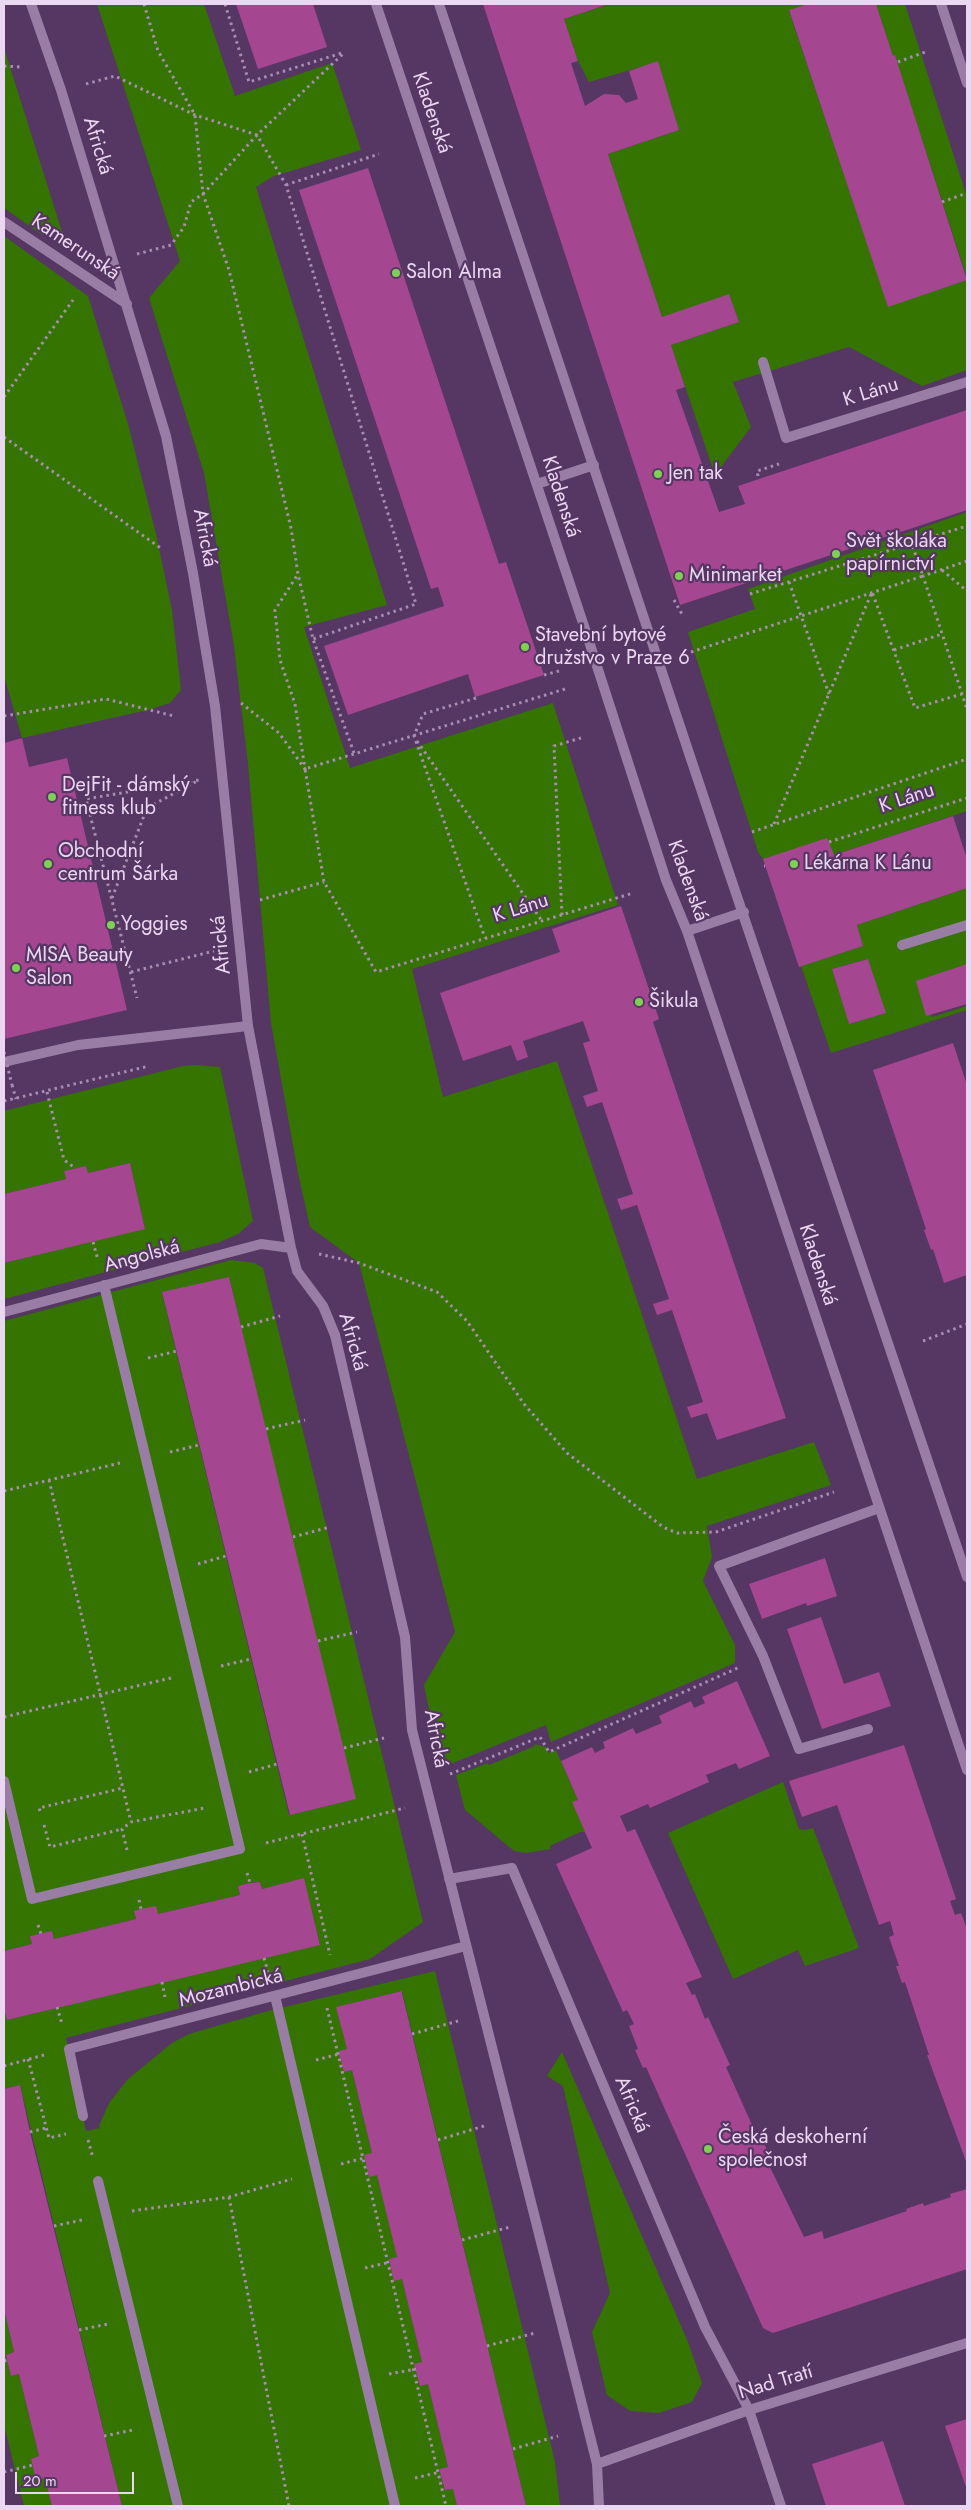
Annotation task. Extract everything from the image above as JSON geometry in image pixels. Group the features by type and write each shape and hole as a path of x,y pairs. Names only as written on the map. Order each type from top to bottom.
{"street":[{"name":"Africká","path":"31,4 62,90 166,436 193,573 211,679 248,1026 291,1248 297,1271 323,1306 335,1335 405,1637 412,1730 598,2464 599,2506"},
{"name":"Kladenská","path":"376,4 537,484 666,880 687,931 967,1770"},
{"name":"Kladenská","path":"439,4 967,1577"},
{"path":"941,4 967,83"},
{"name":"Kamerunská","path":"4,222 127,304"},
{"name":"K Lánu","path":"764,362 786,438 967,382"},
{"path":"537,484 594,465"},
{"path":"687,931 744,912"},
{"path":"902,945 967,925"},
{"path":"4,1062 78,1045 248,1026"},
{"name":"Angolská","path":"4,1312 261,1244 291,1248"},
{"path":"4,1781 32,1899 240,1849 104,1285"},
{"path":"868,1729 799,1750 763,1656 719,1566 880,1508"},
{"name":"Africká","path":"449,1879 512,1868 705,2327 749,2410"},
{"name":"Mozambická","path":"69,2049 466,1946"},
{"path":"275,1996 395,2506"},
{"path":"69,2049 83,2116"},
{"path":"98,2180 178,2506"},
{"name":"Nad Tratí","path":"598,2464 749,2410 967,2344"},
{"path":"749,2410 781,2506"}],"path":[{"path":"144,4 158,51 196,115 203,194 231,280 292,528 298,574 313,639 354,754"},
{"path":"114,261 171,245 184,227 191,202 203,194 257,134 345,52 250,82 225,4"},
{"path":"898,62 928,51"},
{"path":"4,66 20,67"},
{"path":"116,76 196,115 257,134 286,185 416,604 313,639"},
{"path":"286,185 379,154"},
{"path":"942,202 967,193"},
{"path":"4,397 76,295"},
{"path":"4,437 162,550"},
{"path":"750,594 967,526"},
{"path":"911,542 967,709"},
{"path":"691,652 967,561"},
{"path":"941,569 967,591"},
{"path":"265,900 324,882 295,704 280,660 275,610 298,574"},
{"path":"789,582 828,694"},
{"path":"872,592 915,708 962,694"},
{"path":"774,824 872,592"},
{"path":"674,600 682,616"},
{"path":"894,650 942,634"},
{"path":"544,676 559,671"},
{"path":"211,679 279,733 305,769"},
{"path":"305,769 565,689"},
{"path":"476,698 423,714 414,736 485,938"},
{"path":"4,716 106,699 174,716"},
{"path":"414,736 542,921"},
{"path":"562,915 554,746 581,738"},
{"path":"752,832 967,759"},
{"path":"112,898 147,808 199,780 86,799 137,998"},
{"name":"K Lánu","path":"829,842 967,798"},
{"name":"K Lánu","path":"324,882 376,972 633,892"},
{"path":"131,972 214,951"},
{"path":"4,1052 16,1098"},
{"path":"4,1102 102,1077"},
{"path":"47,1092 64,1160 75,1168"},
{"path":"291,1248 359,1263 437,1292 468,1321 524,1404 567,1453 663,1527 677,1533 716,1532 834,1492"},
{"path":"241,1327 280,1316"},
{"path":"923,1341 967,1324"},
{"path":"266,1429 305,1420"},
{"path":"4,1491 199,1445"},
{"path":"49,1480 131,1822"},
{"path":"293,1537 330,1527"},
{"path":"318,1641 357,1632"},
{"path":"426,1785 540,1736 549,1752 763,1656"},
{"path":"4,1716 251,1659"},
{"path":"344,1748 384,1738"},
{"path":"123,1788 39,1808 50,1847 122,1829 131,1822 229,1803"},
{"path":"240,1849 430,1802"},
{"path":"122,1829 133,1875"},
{"path":"302,1834 335,1980"},
{"path":"321,1983 446,2506"},
{"path":"412,2034 458,2021"},
{"path":"4,2066 69,2049"},
{"path":"28,2059 49,2138 86,2129"},
{"path":"83,2116 98,2180"},
{"path":"438,2140 484,2126"},
{"path":"30,2132 46,2128"},
{"path":"54,2226 106,2215 229,2197 364,2158"},
{"path":"229,2197 289,2506"},
{"path":"462,2240 510,2227"},
{"path":"487,2346 535,2333"},
{"path":"513,2449 558,2436"},
{"path":"4,2472 33,2465"}],"green space":[{"path":"97,4 204,4 235,96 332,63 361,150 274,176 256,187 387,605 304,627 350,768 553,703 618,905 412,969 443,1097 557,1061 697,1479 814,1442 831,1485 707,1526 712,1557 703,1581 735,1645 735,1663 551,1742 546,1725 441,1768 424,1685 455,1632 359,1263 310,1227 298,1173 271,1023 248,764 234,646 204,473 149,298 180,261"},
{"path":"610,4 808,4 789,11 888,306 967,280 967,370 922,386 849,347 733,382 751,427 715,475 671,345 739,322 729,295 662,317 608,154 679,130 658,62 589,82 578,61 564,19"},
{"path":"876,4 905,4 967,197 967,278 895,56 893,56"},
{"path":"4,48 63,235 60,236 42,235 4,208"},
{"path":"4,236 88,296 128,424 156,534 172,610 181,690 170,703 148,710 22,738 4,676"},
{"path":"967,512 967,811 834,855 763,859 758,852 688,632 755,609 748,589"},
{"path":"967,888 967,967 922,982 919,980 932,1017 967,1006 967,1010 831,1053 801,966 863,946 857,925","holes":["867,959 885,1013 849,1024 832,969"]},
{"path":"183,1066 220,1067 253,1221 238,1234 220,1242 4,1299 4,1263 145,1228 130,1163 88,1173 86,1166 64,1171 66,1179 4,1194 4,1111"},
{"path":"231,1260 255,1263 263,1268 423,1922 370,1959 66,2038 86,2131 100,2128 99,2126 109,2103 128,2079 172,2043 189,2034 268,2011 435,1971 555,2462 560,2506 526,2506 402,1991 337,2007 347,2049 339,2051 344,2072 352,2070 397,2257 389,2259 402,2279 422,2362 415,2365 420,2386 428,2384 448,2467 439,2469 445,2490 453,2489 457,2506 122,2506 20,2085 4,2089 4,2009 7,2020 320,1944 304,1879 262,1889 260,1882 250,1883 238,1886 240,1895 158,1914 134,1911 136,1919 54,1939 52,1931 30,1936 32,1944 4,1951 4,1321","holes":["229,1277 355,1799 289,1815 162,1293"]},
{"path":"534,1744 546,1747 549,1753 556,1750 578,1800 573,1802 586,1832 580,1832 550,1846 551,1849 526,1853 514,1851 465,1810 456,1775 488,1763 489,1765 535,1746"},
{"path":"783,1782 799,1829 813,1828 859,1948 805,1966 798,1950 733,1979 668,1833"},
{"path":"562,2052 688,2342 702,2383 692,2402 659,2413 630,2411 607,2395 592,2332 610,2293 563,2086 547,2076"},
{"path":"4,2309 14,2352 6,2355 7,2360 11,2376 19,2374 39,2456 31,2459 36,2480 45,2478 52,2506 24,2506 4,2425"}],"building":[{"path":"236,4 313,4 327,47 258,69"},
{"path":"483,4 609,4 564,19 578,61 571,63 585,106 604,94 619,95 626,103 638,99 629,71 658,61 679,130 608,154 662,317 729,294 739,322 671,345 685,387 676,390 719,512 745,504 738,486 967,410 967,510 680,605"},
{"path":"808,4 876,4 893,56 895,55 967,280 888,307 789,10"},
{"path":"368,168 499,564 506,562 544,675 475,697 468,674 348,715 324,646 444,606 438,587 431,589 299,190"},
{"name":"Obchodní centrum Šárka","path":"22,738 29,767 67,758 127,1010 4,1039 4,743"},
{"path":"953,816 967,859 967,888 857,925 863,946 799,967 763,859 827,838 834,855"},
{"path":"621,906 659,1019 653,1022 786,1418 717,1440 707,1413 691,1418 687,1407 703,1402 672,1310 657,1315 653,1304 669,1299 637,1205 621,1210 617,1199 633,1194 602,1102 587,1107 583,1096 598,1091 583,1043 590,1041 583,1021 523,1041 528,1057 517,1061 511,1045 463,1061 440,993 560,952 552,929"},
{"path":"868,959 886,1013 849,1024 832,969"},
{"path":"967,964 967,1004 926,1016 916,981"},
{"path":"953,1043 967,1085 967,1275 944,1283 933,1249 931,1250 924,1230 926,1229 873,1070"},
{"path":"130,1163 145,1229 4,1263 4,1194 66,1179 64,1171 86,1166 88,1173"},
{"path":"229,1277 356,1799 290,1815 162,1292"},
{"path":"825,1558 837,1596 807,1606 806,1603 762,1619 749,1584"},
{"path":"821,1617 844,1684 879,1672 891,1706 822,1729 787,1629"},
{"path":"737,1681 770,1756 739,1769 736,1763 706,1775 709,1782 650,1808 648,1804 620,1816 627,1832 635,1829 702,1977 686,1983 692,1995 695,1994 705,2019 708,2017 730,2065 726,2067 761,2145 764,2143 771,2159 767,2161 804,2237 822,2231 824,2239 907,2211 906,2209 923,2203 924,2206 951,2197 950,2194 967,2189 967,2269 773,2333 763,2328 646,2067 643,2068 635,2050 638,2049 629,2026 634,2024 627,2010 623,2012 556,1864 592,1848 572,1802 578,1800 561,1761 592,1747 595,1753 605,1748 603,1742 633,1728 636,1734 662,1723 659,1716 691,1701 694,1708 705,1703 702,1697"},
{"path":"904,1745 956,1899 950,1901 955,1915 961,1913 967,1929 967,2164 927,2055 929,2055 905,1982 902,1983 896,1966 899,1966 889,1937 894,1935 890,1921 879,1925 837,1805 802,1817 789,1781"},
{"path":"304,1878 320,1945 7,2020 4,2009 4,1951 32,1944 30,1936 52,1931 54,1939 136,1919 134,1911 141,1909 156,1906 158,1914 240,1895 238,1886 250,1883 260,1882 262,1889"},
{"path":"402,1991 526,2506 457,2506 453,2489 445,2490 439,2469 448,2467 428,2384 420,2386 414,2364 422,2362 402,2279 394,2281 389,2259 397,2257 377,2175 369,2177 364,2155 372,2153 352,2070 344,2072 339,2054 339,2051 347,2049 336,2007"},
{"path":"20,2085 122,2506 52,2506 45,2478 36,2480 31,2459 39,2456 19,2374 11,2376 7,2360 6,2355 14,2352 4,2309 4,2089"},
{"path":"967,2419 967,2490 945,2426"},
{"path":"883,2441 905,2506 826,2506 812,2464"}],"place":[{"name":"Salon Alma","path":"396,273"},
{"name":"Jen tak","path":"658,474"},
{"name":"Svět školáka papírnictví","path":"836,554"},
{"name":"Minimarket","path":"679,576"},
{"name":"Stavební bytové družstvo v Praze 6","path":"525,647"},
{"name":"DejFit - dámský fitness klub","path":"52,797"},
{"name":"Obchodní centrum Šárka","path":"48,864"},
{"name":"Lékárna K Lánu","path":"794,864"},
{"name":"Yoggies","path":"111,925"},
{"name":"MISA Beauty Salon","path":"16,968"},
{"name":"Šikula","path":"639,1002"},
{"name":"Česká deskoherní společnost","path":"708,2149"}]}
